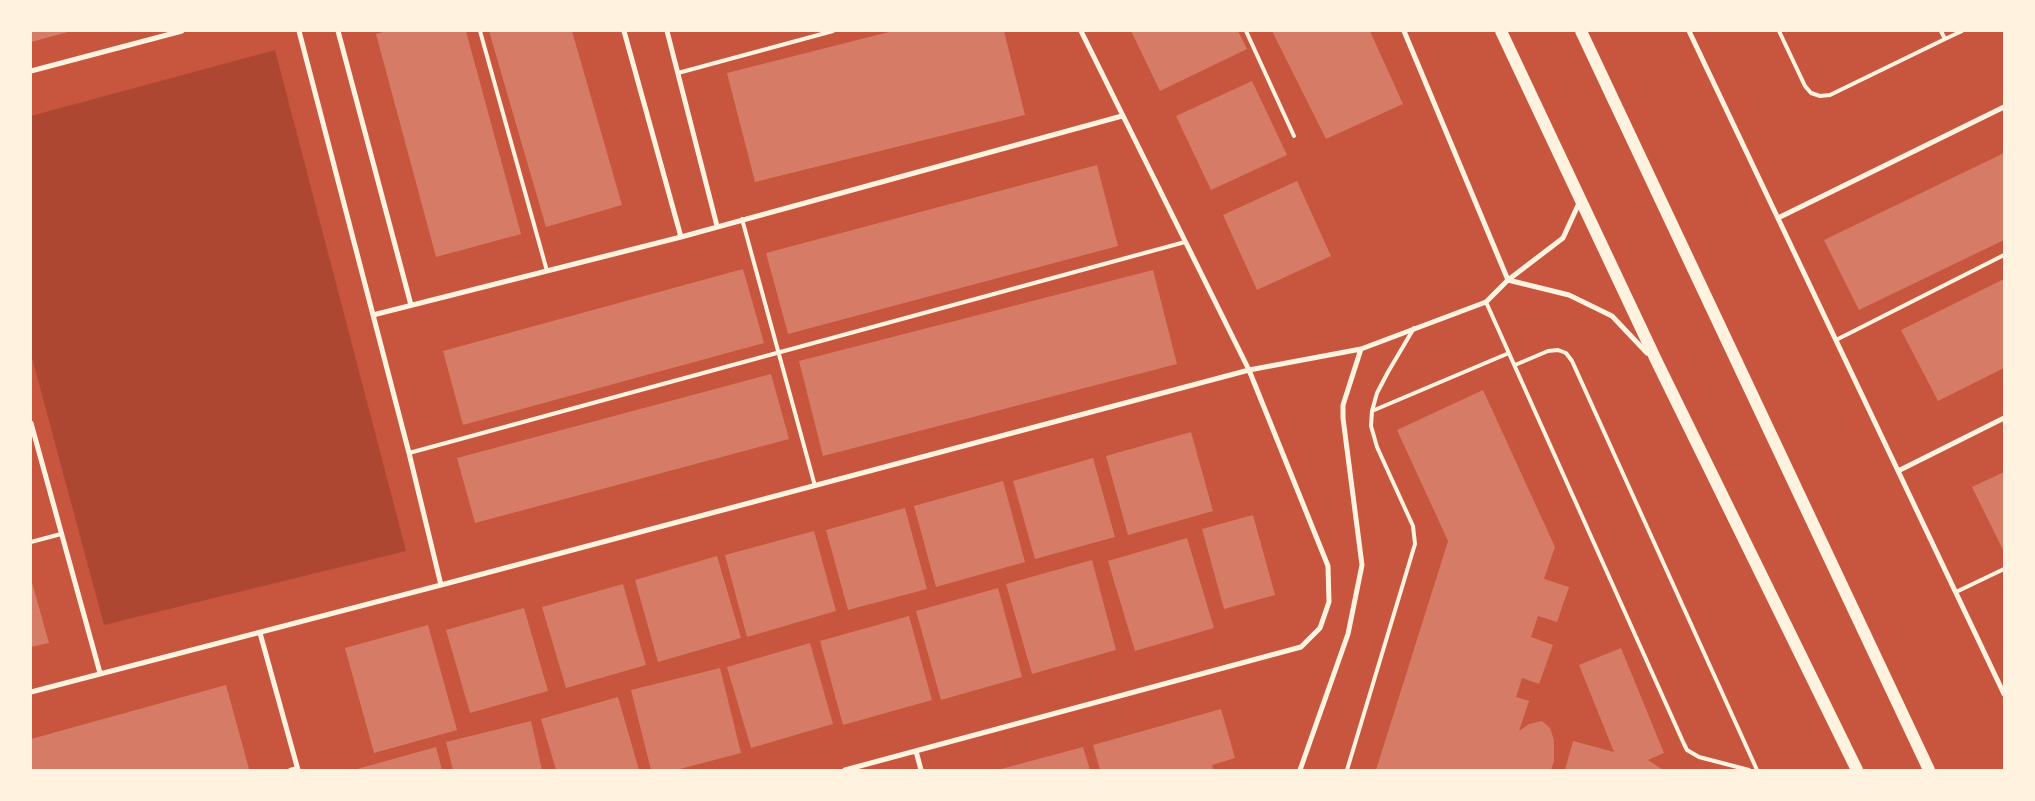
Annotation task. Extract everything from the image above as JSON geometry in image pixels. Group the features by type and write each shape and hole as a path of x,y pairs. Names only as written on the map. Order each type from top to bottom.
{"main road":[{"path":"1501,31 1657,362 1857,770"},
{"path":"1581,31 1929,770"}],"street":[{"path":"31,71 182,31"},
{"path":"299,31 409,453 441,586"},
{"path":"338,31 411,306"},
{"path":"624,31 681,237"},
{"path":"667,31 717,226"},
{"path":"845,770 1301,647 1320,628 1329,602 1328,566 1249,370 1081,31"},
{"path":"1404,31 1508,280"},
{"path":"1689,31 2004,694"},
{"path":"1778,218 2004,107"},
{"path":"373,315 681,237 742,218 1122,116"},
{"path":"31,692 441,586 1249,370 1362,349 1486,302 1508,280 1563,238 1580,200"},
{"path":"1508,280 1569,295 1612,316 1657,362"},
{"path":"1300,770 1348,634 1362,565 1343,406 1362,349"},
{"path":"1898,471 2004,418"},
{"path":"31,423 100,673"},
{"path":"260,633 298,769"},
{"path":"916,751 921,770"}],"lane":[{"path":"480,31 547,271"},
{"path":"678,74 834,31"},
{"path":"1246,31 1294,136"},
{"path":"1779,31 1805,86 1811,93 1820,96 1830,95 1962,31"},
{"path":"1941,31 1945,39"},
{"path":"742,218 815,486"},
{"path":"409,453 1185,242"},
{"path":"1836,340 2004,255"},
{"path":"1486,302 1687,750 1699,757 1750,770"},
{"path":"1348,770 1415,544 1413,526 1371,426 1372,411 1377,393 1415,328"},
{"path":"1515,365 1548,351 1558,350 1566,353 1572,360 1757,770"},
{"path":"1372,411 1509,353"},
{"path":"31,542 61,534"},
{"path":"1956,592 2004,569"},
{"path":"290,770 298,769"}],"shaded area":[{"path":"275,50 406,551 104,625 31,354 31,116"}],"building":[{"path":"31,31 68,31 68,32 31,42"},
{"path":"386,31 466,31 521,234 436,257 376,34"},
{"path":"489,31 572,31 622,205 546,227"},
{"path":"893,31 1004,31 1025,115 755,182 727,73"},
{"path":"1131,31 1238,31 1247,49 1160,91"},
{"path":"1272,31 1370,31 1403,104 1326,139"},
{"path":"1252,81 1287,155 1211,190 1176,116"},
{"path":"2004,153 2004,240 1859,310 1824,240"},
{"path":"1097,165 1118,246 788,334 766,253"},
{"path":"1297,181 1331,256 1257,290 1223,215"},
{"path":"743,269 764,343 463,425 443,351"},
{"path":"1153,270 1177,364 823,456 799,361"},
{"path":"2004,279 2004,368 1938,401 1901,330"},
{"path":"771,374 789,439 475,523 457,458"},
{"path":"1483,390 1555,547 1544,579 1569,587 1557,622 1538,616 1531,637 1553,645 1539,684 1522,678 1516,697 1529,701 1519,731 1529,724 1542,721 1550,728 1554,740 1554,761 1551,770 1376,770 1448,541 1397,430"},
{"path":"1191,432 1213,511 1128,535 1106,456"},
{"path":"1093,458 1115,537 1035,559 1013,481"},
{"path":"2004,472 2004,552 1972,487"},
{"path":"1003,481 1025,562 936,587 914,506"},
{"path":"905,508 927,589 848,610 826,530"},
{"path":"1253,515 1275,595 1224,609 1202,529"},
{"path":"814,531 836,611 747,637 725,555"},
{"path":"1187,538 1214,628 1135,651 1108,561"},
{"path":"717,556 741,638 658,662 635,580"},
{"path":"1092,560 1116,650 1032,674 1006,584"},
{"path":"31,579 49,643 31,647"},
{"path":"623,584 646,665 566,688 542,607"},
{"path":"998,588 1022,677 941,700 916,611"},
{"path":"524,608 548,691 470,713 446,630"},
{"path":"909,616 932,700 843,725 820,641"},
{"path":"428,625 457,730 374,753 345,648"},
{"path":"810,643 833,724 751,748 727,667"},
{"path":"1621,648 1664,753 1648,760 1663,770 1565,770 1573,741 1614,752 1579,665"},
{"path":"720,668 741,753 676,770 651,770 631,690"},
{"path":"226,685 249,769 31,770 31,739"},
{"path":"618,697 639,770 556,770 541,719"},
{"path":"1221,709 1235,758 1212,765 1213,770 1100,770 1093,745"},
{"path":"531,721 542,770 453,770 446,742"},
{"path":"436,747 442,770 357,770 357,769"},
{"path":"1083,747 1090,770 1001,769"}]}
